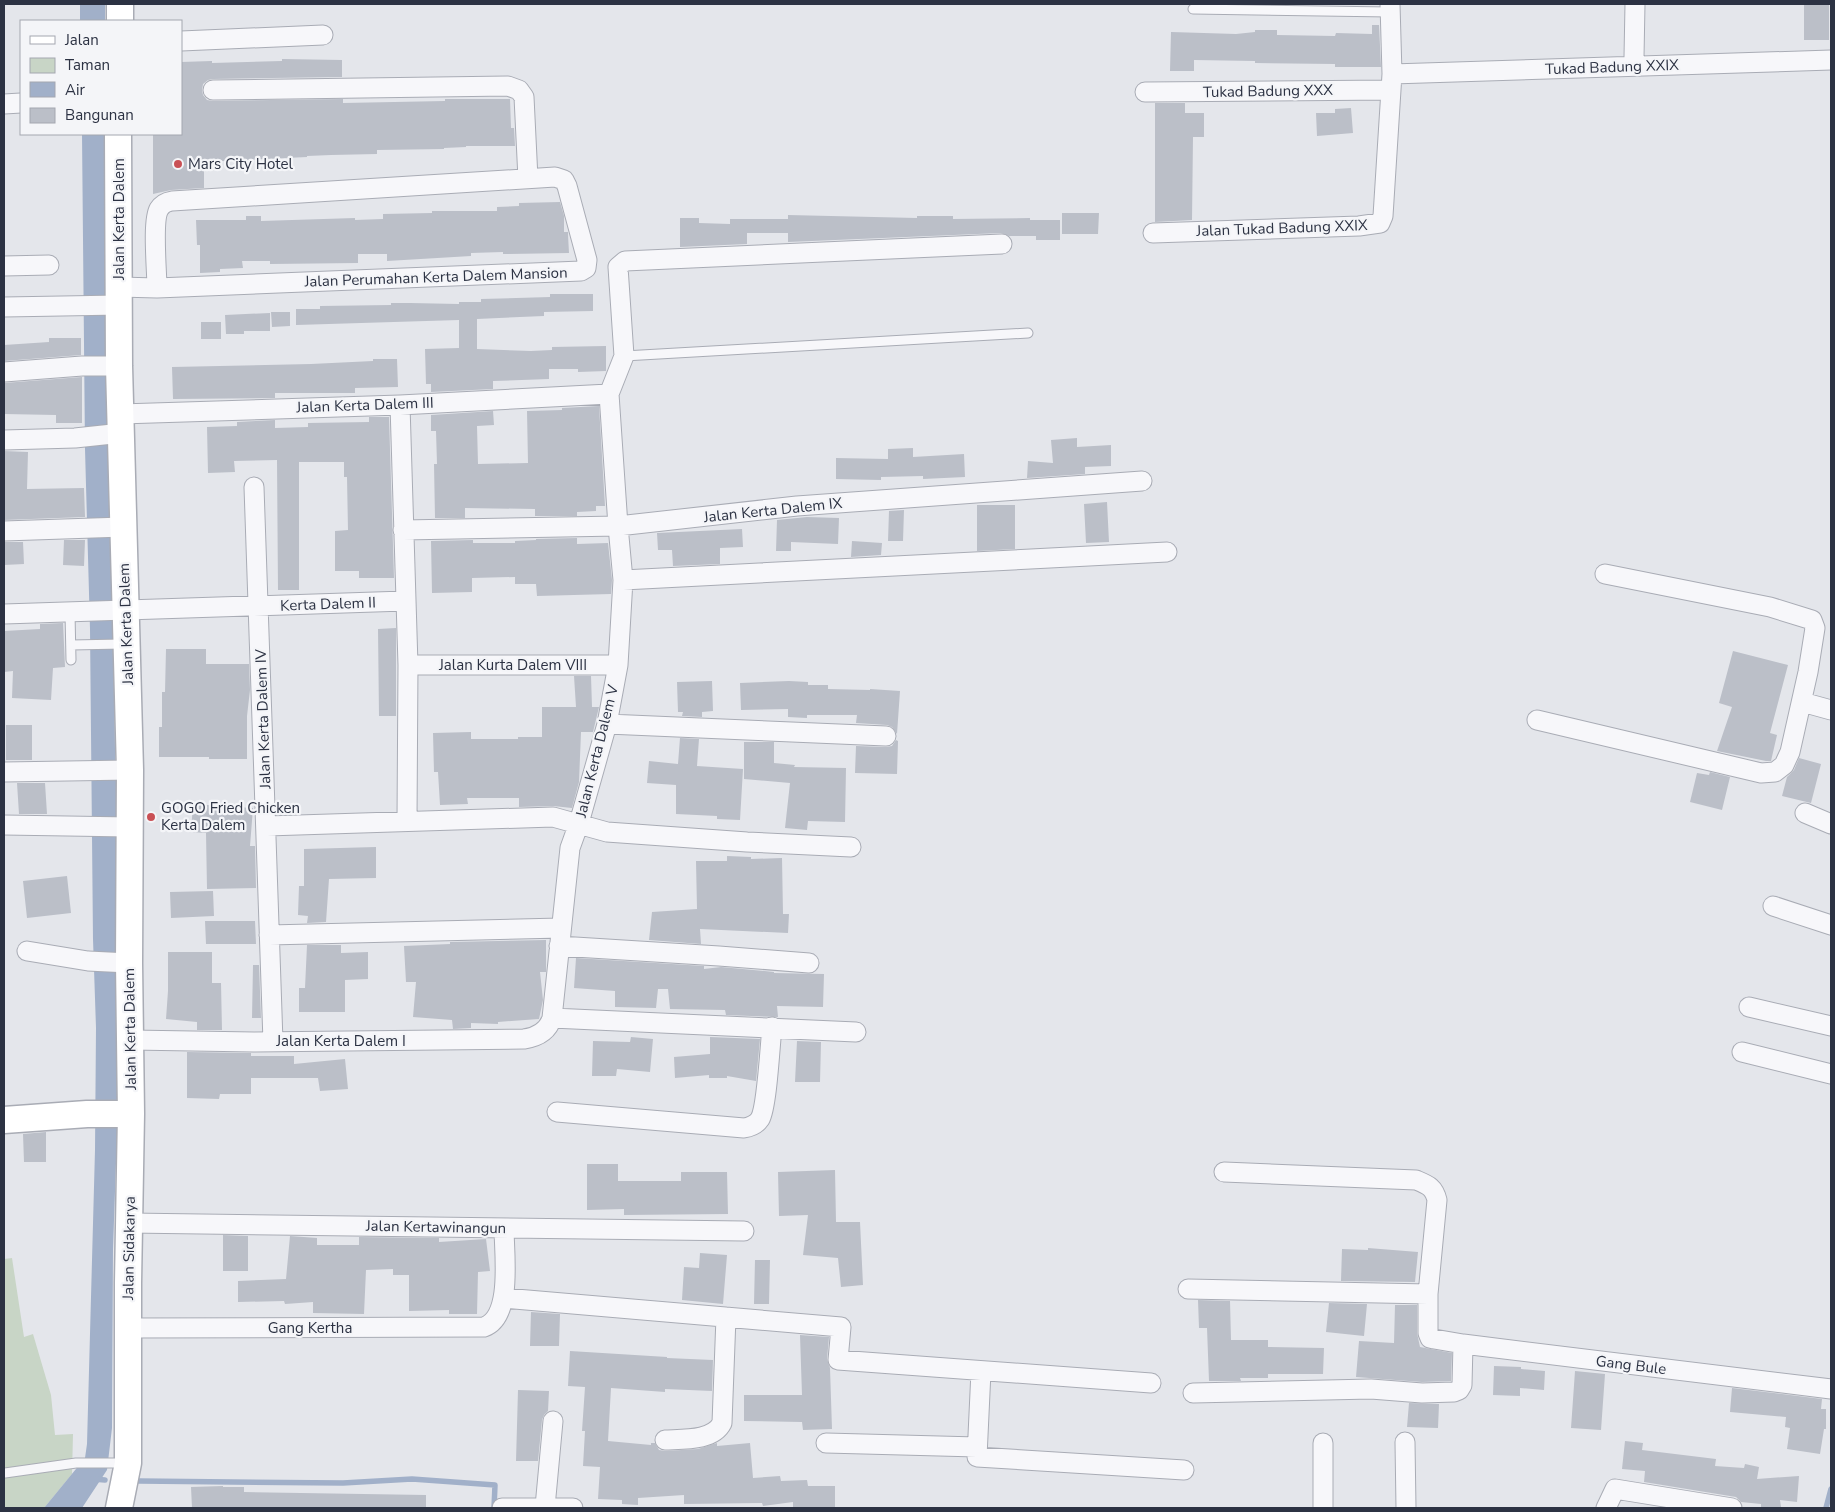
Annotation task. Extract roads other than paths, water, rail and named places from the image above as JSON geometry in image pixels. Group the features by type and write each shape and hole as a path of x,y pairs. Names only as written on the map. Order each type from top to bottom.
{"street":[{"path":"120,4 120,20"},
{"path":"1635,4 1635,66"},
{"path":"1390,8 1392,82"},
{"path":"182,41 323,35"},
{"name":"Tukad Badung XXIX","path":"1392,82 1635,66 1831,60"},
{"name":"Tukad Badung XXX","path":"1145,92 1392,82"},
{"name":"Jalan Tukad Badung XXIX","path":"1153,233 1359,226 1380,223 1383,216 1392,82"},
{"path":"212,90 508,86 519,90 524,97 528,179"},
{"path":"4,104 20,104"},
{"name":"Jalan Kerta Dalem","path":"118,135 116,366 119,427 124,769 127,826 126,963 131,1040 126,1114"},
{"name":"Jalan Perumahan Kerta Dalem Mansion","path":"4,307 77,304 118,299 157,288 584,270 587,260 564,180 555,177 166,202 159,209 156,217 157,288"},
{"name":"Jalan Kerta Dalem V","path":"550,1023 570,848 579,824 607,724 618,665 623,580 609,394 624,356 617,273 619,264 625,261 1002,244"},
{"path":"4,266 49,265"},
{"path":"4,372 82,366 116,366"},
{"name":"Jalan Kerta Dalem III","path":"4,440 75,438 119,427 400,405 609,394"},
{"path":"400,405 408,665 407,820"},
{"name":"Jalan Kerta Dalem IX","path":"403,530 618,526 797,506 1142,481"},
{"name":"Jalan Kerta Dalem IV","path":"254,487 255,607 267,826 273,1042"},
{"path":"4,531 120,527"},
{"path":"623,580 1167,552"},
{"path":"1538,720 1761,773 1775,772 1784,765 1790,752 1802,702 1815,628 1812,620 1770,607 1605,574"},
{"name":"Kerta Dalem II","path":"4,614 405,601"},
{"name":"Jalan Kurta Dalem VIII","path":"408,665 618,665"},
{"path":"1802,702 1831,710"},
{"path":"607,724 886,736"},
{"path":"4,772 124,769"},
{"path":"1805,813 1831,824"},
{"path":"267,826 407,820 553,817 607,832 747,842 851,846"},
{"path":"4,825 127,826"},
{"path":"1773,906 1831,925"},
{"path":"269,935 561,928"},
{"path":"559,946 809,963"},
{"path":"27,951 88,961 126,963"},
{"path":"1749,1007 1831,1026"},
{"path":"550,1023 772,1027 856,1032"},
{"name":"Jalan Kerta Dalem I","path":"131,1040 273,1042 524,1039 536,1036 550,1023"},
{"path":"557,1112 744,1128 755,1125 763,1111 772,1027"},
{"path":"1742,1052 1831,1074"},
{"path":"4,1120 87,1114 126,1114"},
{"name":"Jalan Sidakarya","path":"118,1508 128,1328 129,1223 126,1114"},
{"path":"1188,1289 1428,1294 1437,1200 1436,1192 1430,1186 1416,1180 1224,1172"},
{"name":"Jalan Kertawinangun","path":"129,1223 744,1231"},
{"path":"504,1228 504,1298 841,1327 838,1360 1151,1383"},
{"name":"Gang Bule","path":"1428,1294 1428,1333 1430,1338 1463,1344 1831,1389"},
{"name":"Gang Kertha","path":"128,1328 484,1327 495,1321 504,1298"},
{"path":"665,1440 690,1438 713,1433 719,1429 722,1423 726,1317"},
{"path":"1193,1393 1371,1389 1422,1393 1454,1392 1459,1390 1462,1385 1463,1344"},
{"path":"981,1370 977,1457 1184,1470"},
{"path":"545,1508 553,1421"},
{"path":"1405,1442 1406,1508"},
{"path":"826,1443 977,1447"},
{"path":"1322,1443 1323,1508"},
{"path":"1606,1508 1615,1489 1732,1508"},
{"path":"502,1508 573,1508"}],"lane":[{"path":"1193,9 1390,8"},
{"path":"624,356 1028,333"},
{"path":"72,660 75,645 76,613"},
{"path":"75,645 123,644"},
{"path":"5,1473 76,1463 120,1462"}],"water":[{"path":"80,4 105,4 105,20 80,20"},
{"path":"82,135 107,135 115,749 122,915 113,1249 112,1428 107,1470 82,1508 44,1508 85,1458 87,1444 95,1150 96,1028 93,939 90,629 85,449"}],"waterway":[{"path":"93,1479 105,1480"},
{"path":"139,1481 343,1483 412,1479 495,1485 494,1508"},
{"path":"1826,1508 1831,1489"}],"place":[{"name":"Mars City Hotel","path":"178,164"},
{"name":"GOGO Fried Chicken Kerta Dalem","path":"151,817"}]}
